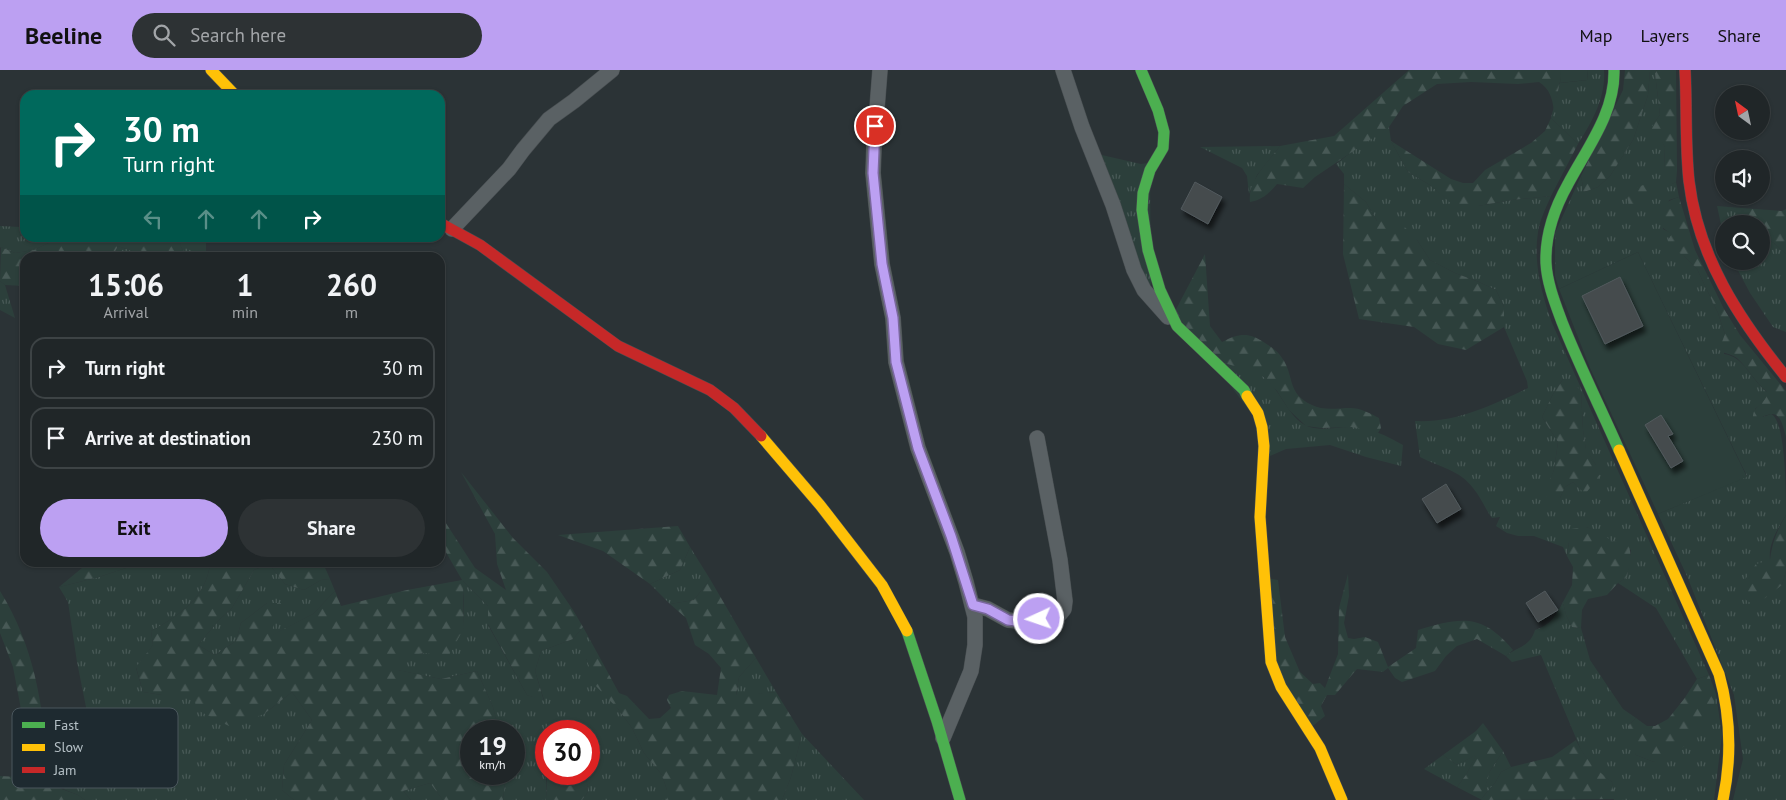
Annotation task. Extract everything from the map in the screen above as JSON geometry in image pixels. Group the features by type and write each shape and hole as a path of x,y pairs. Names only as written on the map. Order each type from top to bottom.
{"main road":[{"path":"211,70 231,90"},
{"path":"1140,70 1158,110 1164,132 1163,148 1150,170 1144,186 1142,200 1143,224 1152,264 1160,290 1176,326 1244,390 1258,413 1264,446 1260,517 1272,662 1281,687 1320,748 1342,800"},
{"path":"1614,70 1614,86 1600,128 1565,187 1551,217 1547,240 1547,272 1568,337 1719,674 1730,729 1730,754 1723,800"},
{"path":"1685,70 1689,178 1693,208 1703,245 1718,280 1733,306 1758,343 1786,377"},
{"path":"446,226 488,249 502,262 618,346 710,390 734,408 758,433 820,505 882,585 906,627 943,738 960,800"}],"street":[{"path":"446,226 509,169 549,119 612,70"},
{"path":"880,70 873,173 882,264 893,318 896,362 918,448 948,528 973,605 976,632 971,671 943,738"},
{"path":"1063,70 1082,127 1113,205 1134,270 1151,299 1176,326"},
{"path":"973,605 988,609 1005,619 1016,621 1050,618 1060,614 1064,609 1065,600 1060,560 1038,438"}],"green space":[{"path":"1409,70 1561,70 1561,77 1554,110 1550,94 1539,82 1518,84 1471,82 1437,84 1403,106 1389,127 1315,177 1303,188 1277,184 1265,196 1250,202 1250,194 1255,179 1280,146 1334,136"},
{"path":"1561,70 1588,70 1587,80 1560,83"},
{"path":"1588,70 1604,70 1603,90 1593,118 1578,144 1551,118 1560,83 1587,80"},
{"path":"1625,70 1650,70 1648,95 1633,140 1610,176 1598,187 1584,192 1581,176 1623,90"},
{"path":"1650,70 1657,70 1655,73 1660,115 1653,124 1665,147 1664,169 1672,184 1676,182 1679,197 1669,200 1663,229 1673,234 1684,256 1697,269 1718,313 1725,334 1724,354 1743,364 1767,392 1762,404 1755,409 1763,417 1771,414 1776,419 1780,430 1784,459 1786,515 1774,536 1770,560 1782,585 1786,571 1786,800 1733,800 1743,759 1734,695 1687,576 1658,514 1747,476 1638,252 1559,289 1555,276 1555,233 1581,176 1584,192 1598,187 1610,176 1633,140 1648,95"},
{"path":"1657,70 1676,70 1677,171 1676,182 1672,184 1666,182 1664,169 1665,147 1662,142 1649,135 1653,124 1660,115 1655,73"},
{"path":"1551,118 1578,144 1551,196 1478,206 1454,206 1430,185 1408,172 1391,141 1451,179 1463,183 1473,183 1485,170 1531,143 1545,131"},
{"path":"1389,127 1391,141 1408,172 1430,185 1454,205 1478,206 1551,196 1540,223 1537,244 1539,279 1548,312 1709,675 1697,679 1656,608 1618,583 1627,577 1631,550 1608,540 1586,527 1569,542 1567,556 1563,547 1534,536 1518,536 1507,533 1496,526 1500,517 1492,518 1468,482 1456,473 1420,457 1415,421 1445,419 1473,412 1528,388 1527,381 1504,327 1504,307 1496,290 1430,260 1417,240 1377,221 1366,202 1344,184 1344,174 1336,164 1367,140","holes":["1563,379 1581,391 1586,450 1596,465 1585,493 1573,482 1565,487 1560,498 1545,493 1554,470 1558,442 1542,417"]},
{"path":"1280,146 1257,175 1249,194 1247,176 1242,168 1200,147"},
{"path":"1093,153 1141,164 1155,162 1150,170 1151,299"},
{"path":"1344,184 1366,202 1377,221 1400,222 1417,240 1430,260 1496,290 1504,307 1504,327 1466,350 1438,344 1414,327 1359,319 1343,254"},
{"path":"1646,184 1651,188 1654,196 1637,211 1629,204 1627,197 1635,188"},
{"path":"1679,197 1695,250 1724,309 1740,335 1786,391 1786,437 1782,422 1775,414 1756,419 1753,417 1755,410 1767,396 1767,392 1737,358 1719,350 1725,334 1718,313 1697,269 1684,256 1668,246 1668,240 1672,234 1659,223 1657,213 1664,204"},
{"path":"1717,206 1742,208 1742,215 1719,215"},
{"path":"1742,208 1782,211 1786,209 1786,254 1770,241 1770,215 1742,215"},
{"path":"0,226 20,227 20,242 51,242 34,250 15,253 0,248"},
{"path":"1770,241 1786,254 1786,332 1773,327 1750,293 1738,270 1770,270"},
{"path":"51,242 180,242 184,252 135,252 118,246 115,252 21,252 34,250"},
{"path":"180,242 206,242 206,252 184,252"},
{"path":"118,246 135,252 115,252"},
{"path":"1,247 15,253 20,252 20,286 5,285 0,281"},
{"path":"1638,252 1747,477 1658,514 1590,368 1559,289"},
{"path":"1205,254 1210,326 1222,342 1239,335 1249,335 1259,339 1274,349 1280,356 1286,365 1295,390 1304,400 1321,408 1354,408 1369,413 1379,418 1381,428 1378,433 1352,427 1321,428 1306,426 1289,410 1277,391 1264,377 1245,369 1210,359 1172,317"},
{"path":"0,281 5,285 15,318 0,310"},
{"path":"1210,359 1245,368 1264,377 1270,382 1295,417 1307,426 1318,429 1347,427 1366,429 1403,445 1401,466 1330,445 1286,449 1263,459 1262,427"},
{"path":"1563,379 1572,381 1581,391 1586,449 1596,465 1599,477 1585,494 1573,482 1565,487 1560,498 1550,500 1544,493 1554,470 1558,442 1542,417"},
{"path":"461,472 513,538 547,572 583,627 573,639 541,651 535,671 544,701 527,695 488,624 488,606 463,581 464,628 448,657 425,653 400,657 398,670 441,679 477,671 493,707 496,720 460,720 460,785 505,785 503,800 443,800 430,783 403,791 411,800 294,800 282,790 284,765 312,720 292,692 264,714 229,726 199,711 191,695 162,695 143,692 136,667 153,645 151,631 172,619 190,604 203,586 209,567 262,567 254,570 232,608 198,645 215,655 236,641 241,623 267,603 281,603 270,636 313,614 335,591 341,606 407,590 462,580 445,551 445,522 475,568 506,590 497,564 495,534"},
{"path":"1786,515 1786,571 1782,585 1755,606 1740,596 1744,581 1756,564 1770,560 1775,537"},
{"path":"678,526 690,547 680,570 650,584 603,551 558,535"},
{"path":"1586,527 1596,530 1612,541 1628,544 1630,565 1627,577 1618,583 1607,595 1588,599 1582,610 1581,628 1572,627 1566,615 1563,602 1572,585 1573,567 1567,556 1571,529"},
{"path":"690,547 710,579 694,600 670,604 650,584 680,570"},
{"path":"83,567 129,567 99,577 59,587"},
{"path":"129,567 209,567 203,586 190,604 172,619 151,631 153,645 136,668 143,692 162,695 191,695 264,714 292,692 312,720 284,765 282,790 294,800 85,800 63,789 178,788 178,708 86,708 68,602 59,587"},
{"path":"262,567 271,567 285,584 304,590 321,580 330,579 335,591 313,614 269,637 280,603 267,603 241,623 236,641 215,655 198,645 232,608 254,570"},
{"path":"271,567 325,567 330,579 321,580 304,590 285,584"},
{"path":"1348,574 1349,596 1344,623 1348,638 1365,637 1378,642 1388,667 1416,648 1418,630 1447,622 1470,621 1481,624 1491,629 1513,650 1506,656 1477,639 1457,646 1446,656 1435,671 1402,682 1395,678 1388,668 1383,672 1357,669 1335,695 1327,695 1321,706 1325,716 1309,729 1281,687 1264,578 1278,580 1285,637 1300,672 1313,684 1320,683 1325,688 1338,654 1339,608"},
{"path":"710,579 756,658 739,677 736,695 776,692 802,734 791,777 782,800 667,800 667,790 662,775 644,753 632,728 618,709 596,686 586,658 600,658 619,693 627,696 649,719 660,718 671,708 667,700 669,695 682,691 717,695 721,668 709,654 695,645 686,618 670,604 694,600"},
{"path":"462,580 488,606 488,625 527,695 544,700 535,671 541,651 573,639 583,627 600,658 586,659 632,728 644,753 662,775 667,790 667,800 582,800 588,792 587,785 600,785 600,720 535,720 535,785 546,785 546,800 503,800 505,785 525,785 525,720 496,720 493,707 477,671 441,679 397,670 400,656 425,653 464,628"},
{"path":"0,591 13,613 23,636 37,684 41,708 21,708 13,667 0,633"},
{"path":"1563,602 1566,615 1572,627 1581,628 1590,660 1623,709 1636,718 1628,726 1636,755 1654,762 1716,694 1722,735 1714,800 1614,800 1612,782 1593,768 1581,750 1541,655 1512,662 1506,656 1527,643 1535,630 1549,623"},
{"path":"756,658 776,692 736,696 739,677"},
{"path":"1709,675 1716,694 1711,718 1685,746 1654,762 1636,755 1628,738 1628,726 1636,718 1647,726 1655,726 1668,719 1697,679"},
{"path":"1483,723 1503,751 1490,771 1482,798 1495,783 1501,772 1511,767 1552,757 1576,740 1591,763 1612,782 1615,799 1482,800 1457,787 1466,775 1476,755 1457,765 1443,755 1476,731"},
{"path":"802,734 864,800 782,800 791,777"},
{"path":"1503,751 1511,767 1501,772 1495,783 1481,799 1490,771"},
{"path":"1477,754 1457,787 1424,769 1443,755 1457,765"},
{"path":"0,776 12,777 12,788 59,788 78,795 85,800 0,800"},
{"path":"430,783 443,800 411,800 403,791"},
{"path":"547,785 587,785 588,792 582,800 546,800"}],"building":[{"path":"1195,182 1222,197 1208,224 1181,209"},
{"path":"1620,277 1643,326 1605,344 1582,296"},
{"path":"1661,415 1673,434 1668,436 1683,461 1671,468 1645,425"},
{"path":"1446,484 1461,509 1437,523 1422,499"},
{"path":"1545,591 1558,610 1538,622 1526,603"}],"traffic: fast":[{"path":"1141,70 1158,110 1164,132 1163,148 1150,170 1143,193 1142,210 1148,250 1160,290 1177,326 1244,390 1247,396"},
{"path":"1614,70 1613,86 1605,115 1563,193 1555,213 1547,242 1546,263 1554,300 1562,322 1619,450"},
{"path":"907,631 937,721 960,800"}],"traffic: slow":[{"path":"211,70 230,90"},
{"path":"1247,396 1258,413 1264,446 1260,517 1271,662 1281,687 1320,748 1342,800"},
{"path":"761,436 820,505 882,585 907,631"},
{"path":"1619,450 1719,674 1726,706 1729,737 1728,768 1723,800"}],"traffic: jam":[{"path":"1685,70 1689,181 1701,236 1723,286 1737,310 1786,377"},
{"path":"445,226 480,245 618,346 710,390 734,408 761,436"}],"route":[{"path":"875,126 873,173 882,264 893,318 899,378 918,448 951,536 973,605 988,609 1008,620 1039,619"}]}
